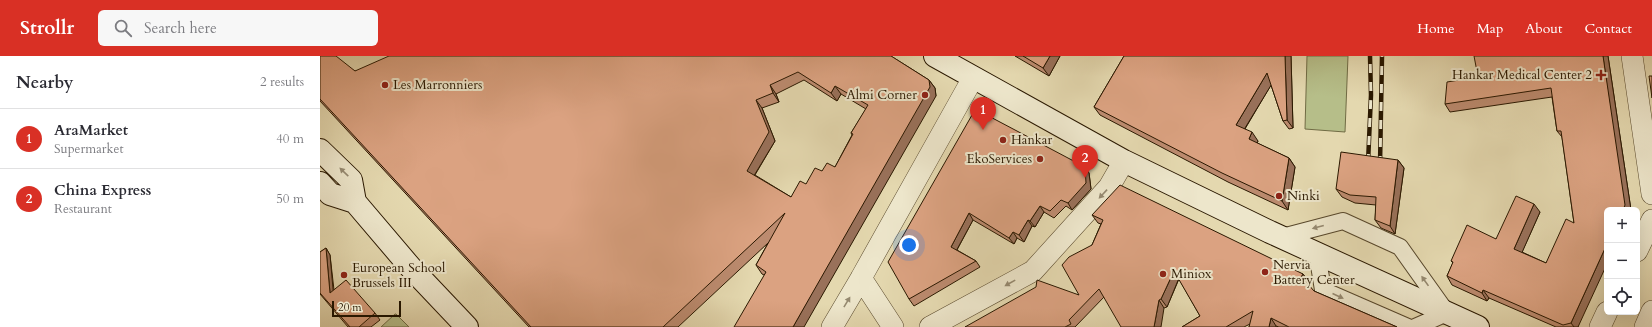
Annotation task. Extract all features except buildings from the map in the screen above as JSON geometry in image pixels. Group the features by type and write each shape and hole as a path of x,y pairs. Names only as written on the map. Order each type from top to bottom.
{"main road":[{"path":"935,56 972,78 1124,161 1282,237 1478,327"},
{"path":"320,150 351,180 355,202 412,270 467,327"},
{"path":"320,183 330,194 355,202"}],"street":[{"path":"1632,56 1652,194"},
{"path":"832,327 861,278 972,78"},
{"path":"930,327 1033,271 1110,187 1124,161"},
{"path":"1640,245 1652,220"},
{"path":"1282,237 1343,221 1400,248 1447,313 1415,327"},
{"path":"1317,253 1323,290 1408,327"},
{"path":"861,278 893,327"},
{"path":"1645,327 1652,312"},
{"path":"1600,327 1606,315"}],"green space":[{"path":"1307,56 1348,56 1345,132 1305,129"},
{"path":"395,314 409,327 381,327"}],"railway":[{"path":"1368,163 1371,95 1370,56"},
{"path":"1380,165 1382,56"}],"place":[{"name":"Hankar Medical Center 2","path":"1601,75"},
{"name":"Les Marronniers","path":"385,85"},
{"name":"Almi Corner","path":"925,95"},
{"name":"AraMarket","path":"983,130"},
{"name":"Hankar","path":"1003,140"},
{"name":"EkoServices","path":"1040,159"},
{"name":"China Express","path":"1085,178"},
{"name":"Ninki","path":"1279,196"},
{"name":"Nervia Battery Center","path":"1265,272"},
{"name":"Miniox","path":"1163,274"},
{"name":"European School Brussels III","path":"344,275"}]}
